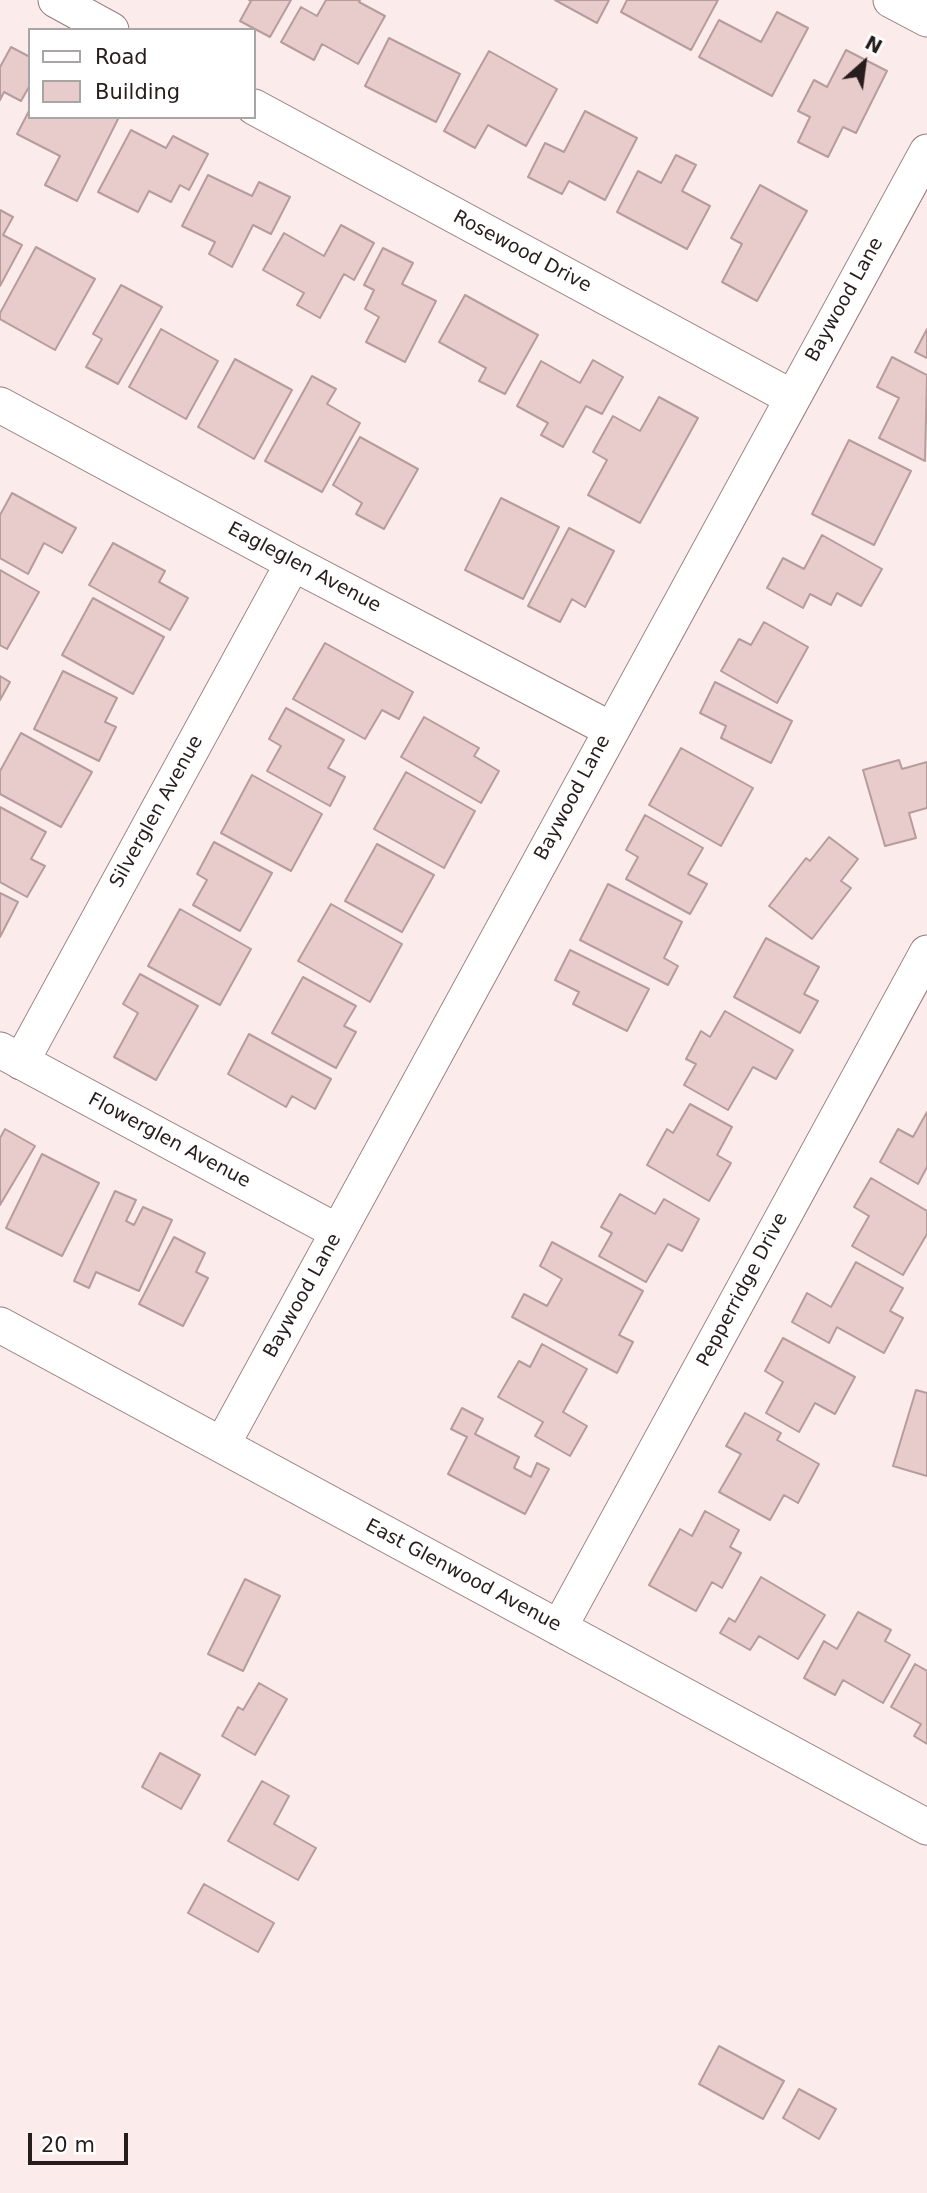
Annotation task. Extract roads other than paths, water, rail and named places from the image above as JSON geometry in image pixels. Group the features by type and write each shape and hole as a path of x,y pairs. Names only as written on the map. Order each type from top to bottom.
{"street":[{"path":"57,0 107,28"},
{"path":"891,0 927,19"},
{"name":"Rosewood Drive","path":"256,108 791,397"},
{"name":"Baywood Lane","path":"222,1445 791,397 927,152"},
{"name":"Eagleglen Avenue","path":"0,405 610,729"},
{"name":"Silverglen Avenue","path":"11,1056 293,563"},
{"name":"Pepperridge Drive","path":"559,1628 927,953"},
{"name":"Flowerglen Avenue","path":"11,1056 338,1232"},
{"name":"East Glenwood Avenue","path":"0,1325 927,1827"}]}
